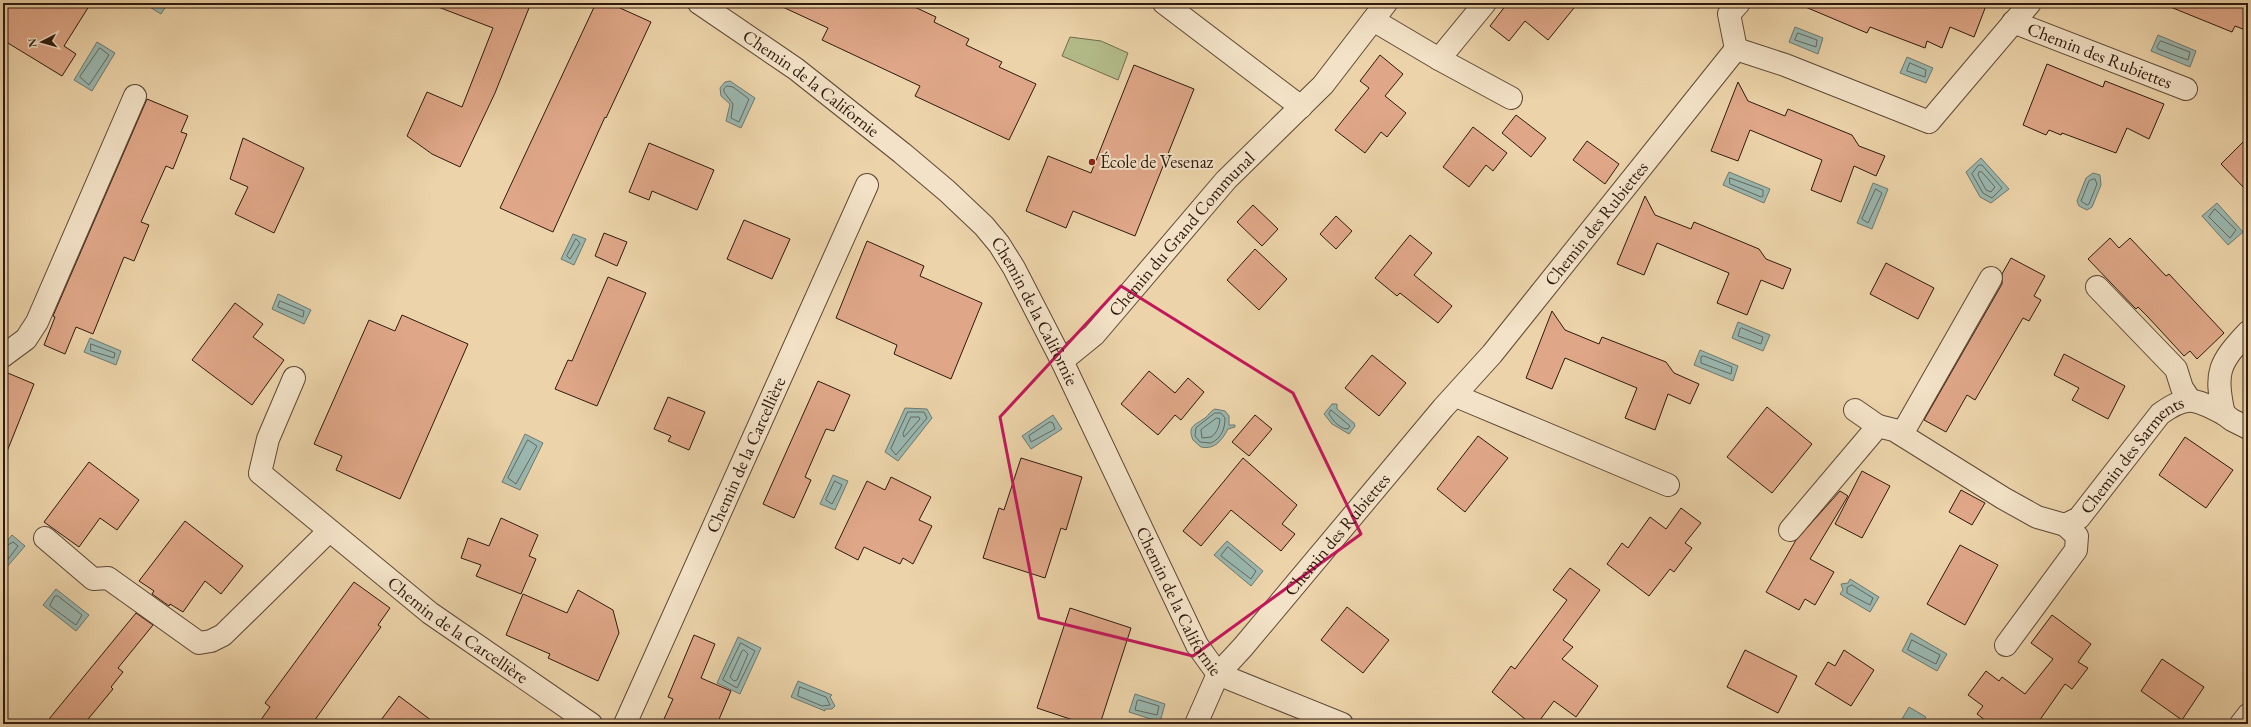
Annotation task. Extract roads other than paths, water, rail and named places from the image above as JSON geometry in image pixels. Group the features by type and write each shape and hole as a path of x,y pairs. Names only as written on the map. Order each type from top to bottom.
{"street":[{"name":"Chemin de la Californie","path":"699,3 796,69 911,160 984,226 999,244 1014,268 1062,361 1197,645 1218,674 1196,724"},
{"path":"1164,3 1301,107"},
{"name":"Chemin du Grand Communal","path":"1062,361 1094,335 1226,180 1323,85 1386,3"},
{"path":"1439,59 1485,3"},
{"path":"1736,49 1729,14 1738,3"},
{"name":"Chemin des Rubiettes","path":"1218,674 1243,647 1438,414 1456,396 1736,49 1785,65 1929,122 2030,3"},
{"path":"1373,20 1439,59 1511,98"},
{"name":"Chemin des Rubiettes","path":"2013,22 2186,88"},
{"path":"3,356 26,339 37,322 135,96"},
{"name":"Chemin de la Carcellière","path":"625,724 867,185"},
{"path":"1902,434 1990,278"},
{"path":"2097,287 2176,369 2182,388 2190,400"},
{"path":"2224,414 2218,389 2219,370 2229,351 2248,332"},
{"name":"Chemin de la Carcellière","path":"294,378 268,439 260,473 430,613 591,724"},
{"path":"1456,396 1668,485"},
{"name":"Chemin des Sarments","path":"1855,410 1878,426 1894,430 1902,434 2030,514 2065,525 2079,518 2160,414 2176,402 2190,400 2204,404 2248,428"},
{"path":"1790,530 1878,426"},
{"path":"2006,645 2076,550 2077,536 2065,525"},
{"path":"45,538 93,579 108,578 199,643 211,641 223,635 329,531"},
{"path":"1218,674 1342,724"},
{"path":"2241,724 2248,715"}],"water":[{"path":"150,3 168,3 161,14 148,6"},
{"path":"1795,27 1823,38 1818,54 1789,42"},
{"path":"2158,35 2196,51 2190,67 2151,51"},
{"path":"97,42 115,53 92,91 74,80"},
{"path":"1907,57 1933,68 1926,83 1900,73"},
{"path":"730,81 755,98 741,128 726,121 730,104 721,96 720,88 725,82"},
{"path":"1981,158 2009,189 1991,203 1980,197 1966,172"},
{"path":"1729,172 1770,189 1764,203 1723,185"},
{"path":"2093,173 2100,175 2101,185 2092,207 2087,210 2079,206 2077,201 2086,178"},
{"path":"1873,183 1888,189 1872,229 1857,223"},
{"path":"2217,203 2243,232 2228,245 2202,216"},
{"path":"573,234 586,239 574,265 561,259"},
{"path":"278,294 311,310 304,324 272,309"},
{"path":"1738,322 1770,335 1763,351 1732,338"},
{"path":"90,338 121,351 116,365 84,352"},
{"path":"1700,350 1738,366 1733,381 1694,365"},
{"path":"1332,404 1337,404 1337,409 1354,423 1355,426 1349,434 1332,424 1324,414"},
{"path":"905,408 927,409 932,418 898,461 885,452"},
{"path":"1215,409 1225,411 1229,416 1229,425 1235,425 1235,427 1228,429 1221,440 1214,446 1206,448 1201,447 1193,440 1191,435 1193,426"},
{"path":"1053,415 1062,429 1031,449 1022,436"},
{"path":"525,434 543,443 520,490 502,482"},
{"path":"833,475 848,481 835,510 820,504"},
{"path":"12,535 25,546 6,568 3,565 3,546"},
{"path":"1227,541 1263,571 1251,586 1214,555"},
{"path":"1850,579 1879,597 1870,612 1840,594 1843,590 1841,584 1848,583"},
{"path":"56,589 89,615 76,631 43,605"},
{"path":"1911,633 1947,654 1937,671 1902,651"},
{"path":"738,637 761,648 740,694 717,683"},
{"path":"798,681 832,695 830,697 835,706 832,709 825,709 825,711 791,697"},
{"path":"1135,694 1165,704 1160,722 1129,712"},
{"path":"1909,707 1926,717 1922,724 1899,724"}],"place":[{"name":"École de Vesenaz","path":"1092,162"}]}
